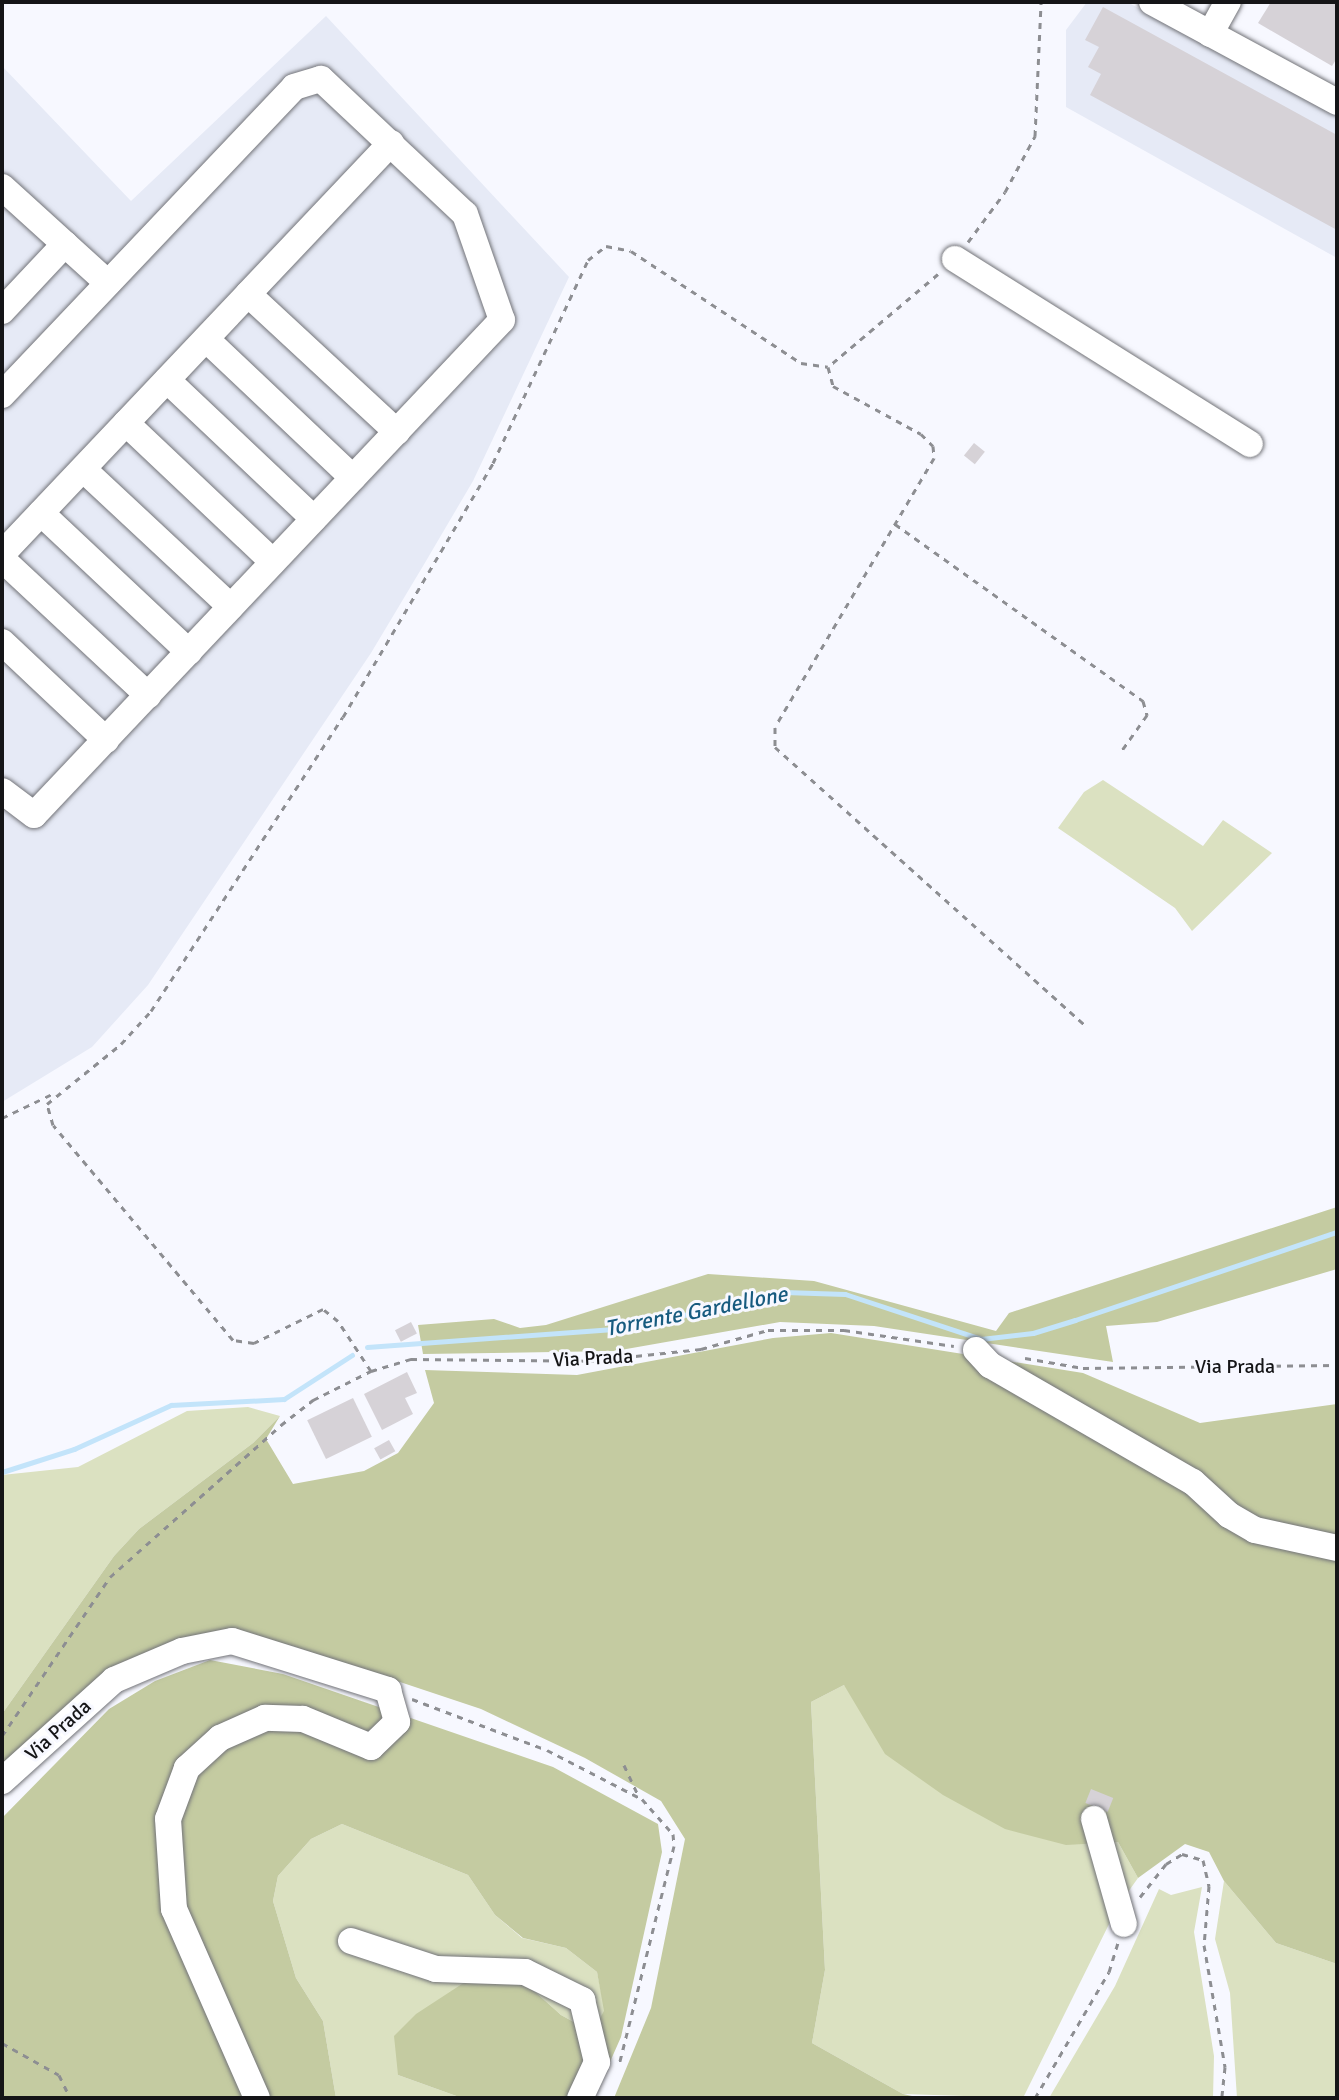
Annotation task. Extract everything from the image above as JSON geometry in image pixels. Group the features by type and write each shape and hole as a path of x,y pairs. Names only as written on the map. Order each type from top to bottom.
{"street":[{"path":"1152,2 1337,102"},
{"path":"1210,34 1228,2"},
{"path":"2,395 294,87 321,79 465,214 502,320 34,815 2,791"},
{"path":"148,695 2,556 391,143"},
{"path":"2,187 108,283"},
{"path":"2,311 65,244"},
{"path":"955,259 1250,444"},
{"path":"248,294 397,432"},
{"path":"206,339 353,478"},
{"path":"167,380 314,519"},
{"path":"126,423 273,562"},
{"path":"83,469 231,607"},
{"path":"41,513 189,652"},
{"path":"2,642 106,740"},
{"path":"976,1350 990,1365 1193,1482 1229,1515 1255,1530 1337,1548"},
{"name":"Via Prada","path":"2,1781 114,1680 182,1651 232,1641 388,1690 397,1722 371,1747 303,1719 265,1718 220,1738 187,1768 168,1819 174,1909 257,2098"},
{"path":"1094,1819 1124,1924"},
{"path":"351,1941 436,1969 525,1972 582,2000 597,2062 580,2098"}],"path":[{"path":"2,1118 55,1092 121,1044 151,1011 343,717 493,463 588,260 606,246 631,251 801,363 828,367 955,259 1005,192 1035,136 1041,2"},
{"path":"828,367 833,386 921,434 933,446 934,458 775,727 775,747 1086,1026"},
{"path":"895,524 1143,701 1147,715 1122,750"},
{"path":"55,1092 47,1104 53,1125 224,1332 244,1344 254,1343 323,1309 338,1321 371,1371"},
{"name":"Via Prada","path":"2,1736 110,1577 292,1417 371,1371 411,1359 588,1361 701,1349 768,1330 844,1330 976,1350"},
{"name":"Via Prada","path":"1022,1358 1083,1368 1337,1365"},
{"path":"422,1702 547,1750 639,1797 666,1821 674,1846 617,2072"},
{"path":"624,1765 639,1797"},
{"path":"1035,2098 1109,1972 1124,1924 1166,1864 1182,1854 1203,1860 1209,1886 1204,1945 1225,2067 1222,2098"},
{"path":"2,2043 59,2075 70,2098"}],"shaded area":[{"path":"1087,2 1127,2 1337,113 1337,258 1066,107 1066,30"},
{"path":"326,16 569,277 473,481 426,561 371,653 148,985 92,1047 2,1102 2,66 131,201"}],"green space":[{"path":"1103,780 1203,846 1223,820 1272,853 1192,931 1175,908 1058,828 1084,792"},
{"path":"1337,1207 1337,1269 1157,1322 1106,1326 1113,1362 874,1326 780,1322 615,1351 423,1354 418,1325 494,1319 520,1328 546,1325 708,1274 814,1281 996,1331 1009,1313"},
{"path":"831,1333 1083,1373 1200,1423 1337,1404 1337,1964 1276,1943 1224,1881 1209,1852 1185,1844 1138,1878 1118,1842 1066,1845 1005,1829 943,1795 885,1754 844,1685 811,1702 825,1970 812,2043 903,2094 921,2098 614,2098 651,2008 685,1839 661,1801 585,1758 481,1709 292,1646 196,1638 2,1764 2,1714 114,1556 139,1529 253,1443 280,1416 266,1439 293,1484 364,1471 398,1453 434,1403 425,1370 577,1375 773,1338"},
{"path":"248,1407 280,1416 253,1443 139,1529 114,1556 2,1714 2,1475 78,1467 187,1411"},
{"path":"210,1660 283,1674 553,1767 658,1824 662,1852 621,2037 594,2098 462,2098 398,2075 394,2036 416,2014 465,1982 523,1981 561,2015 592,2032 604,2011 597,1972 566,1948 523,1938 495,1915 468,1875 342,1824 311,1839 278,1876 273,1901 296,1978 323,2021 336,2098 2,2098 2,1818 109,1709 155,1681"},
{"path":"844,1685 1118,1842 1138,1878 1118,1906 1023,2098 903,2094 812,2043 825,1970 811,1702"},
{"path":"342,1824 468,1875 495,1915 522,1938 566,1948 597,1972 605,2011 592,2032 561,2015 523,1981 398,2075 462,2098 336,2098 323,2021 296,1978 273,1901 278,1876 311,1839"},
{"path":"1224,1881 1276,1943 1337,1964 1337,2098 1237,2098 1230,1993 1215,1939"},
{"path":"1202,1887 1194,1932 1214,2056 1213,2098 1049,2098 1115,1986 1159,1889 1171,1895"}],"building":[{"path":"1271,2 1337,2 1337,58 1332,66 1258,23"},
{"path":"1103,7 1337,135 1337,230 1090,95 1101,74 1088,67 1099,47 1085,40"},
{"path":"974,443 985,452 975,464 964,455"},
{"path":"411,1322 417,1334 401,1342 395,1330"},
{"path":"407,1372 417,1393 405,1398 413,1414 382,1430 364,1394"},
{"path":"353,1398 372,1437 326,1459 307,1420"},
{"path":"389,1440 395,1451 380,1460 374,1448"},
{"path":"1091,1789 1113,1798 1108,1812 1085,1803"}],"waterway":[{"name":"Torrente Gardellone","path":"367,1347 627,1328 784,1292 845,1294 981,1339 1033,1333 1337,1232"},
{"name":"Torrente Gardellone","path":"2,1472 74,1449 171,1405 284,1399 352,1355"}]}
